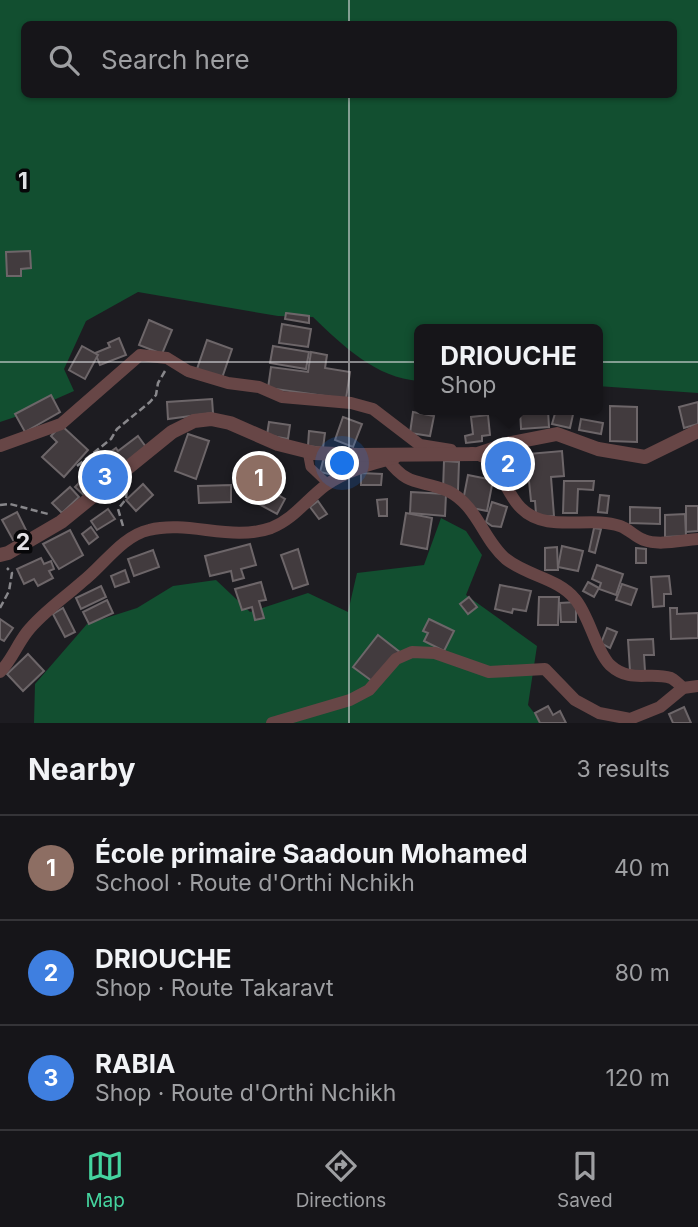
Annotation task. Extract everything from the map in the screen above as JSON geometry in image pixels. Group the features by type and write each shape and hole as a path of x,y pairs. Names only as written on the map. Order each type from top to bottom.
{"street":[{"path":"0,446 61,425 140,355 167,358 188,370 228,383 259,387 282,397 351,403 373,409 420,445 478,454 495,466 520,508 543,522 588,522 620,526 644,541 698,539"},
{"path":"4,554 61,522 172,432 194,421 211,419 230,423 278,444 307,451 358,455 478,454 511,443 557,434 598,449 645,457 698,431"},
{"path":"307,451 310,467 328,484"},
{"path":"0,672 25,634 44,613 132,539 148,530 180,528 233,534 270,528 292,516 328,484 362,467 412,454"},
{"path":"388,460 397,472 411,482 449,492 479,518 488,537 506,559 562,587 576,600 609,664 631,677 672,678 683,688"},
{"path":"272,723 350,700 369,690 396,659 412,652 435,653 489,672 545,669 575,700 599,713 631,719 660,707 683,688 698,686"}],"path":[{"path":"77,466 111,439 117,429 156,395 167,358"},
{"path":"125,471 126,499 118,509 120,519 132,539"},
{"path":"0,505 10,504 45,513 61,522"},
{"path":"0,608 12,579 12,573 3,563 4,554"}],"green space":[{"path":"0,0 698,0 698,393 603,386 603,324 414,324 414,380 389,374 361,359 313,317 278,316 138,292 86,321 64,369 74,391 0,422"},
{"path":"441,518 466,531 482,555 466,595 537,646 528,705 542,723 34,723 35,684 87,624 137,608 173,586 216,580 250,612 308,593 348,612 357,573 424,565"}],"building":[{"path":"30,251 31,268 21,269 21,276 7,276 6,252"},
{"path":"286,313 309,316 309,323 285,319"},
{"path":"149,320 172,330 162,354 139,345"},
{"path":"282,324 311,329 308,347 279,343"},
{"path":"119,338 126,355 100,365 95,353 110,347 108,343"},
{"path":"207,340 232,349 222,378 197,369"},
{"path":"82,346 98,355 85,379 69,370"},
{"path":"273,346 309,352 306,369 270,363"},
{"path":"311,352 327,355 325,368 350,372 346,399 268,388 271,367 308,372"},
{"path":"51,395 60,412 25,432 15,414"},
{"path":"212,399 213,413 168,419 167,402"},
{"path":"698,402 698,424 684,428 679,407"},
{"path":"610,406 637,407 637,442 610,441"},
{"path":"413,412 414,415 434,416 430,436 410,433"},
{"path":"488,415 490,435 482,436 482,441 466,443 465,436 473,434 471,417"},
{"path":"520,415 548,415 549,427 521,429"},
{"path":"555,415 573,415 570,428 552,424"},
{"path":"343,417 362,424 353,447 335,440"},
{"path":"581,419 603,423 601,434 579,430"},
{"path":"269,422 290,425 288,439 267,435"},
{"path":"61,425 88,450 64,477 42,457 57,442 51,436"},
{"path":"309,431 325,433 323,448 308,446"},
{"path":"188,434 209,441 196,479 175,471"},
{"path":"138,436 146,447 102,481 91,466"},
{"path":"562,451 564,476 551,477 554,516 541,517 536,514 535,501 531,501 528,471 505,473 504,456"},
{"path":"324,457 341,461 338,476 320,472"},
{"path":"444,461 459,462 458,490 443,490"},
{"path":"90,472 101,482 86,497 75,487"},
{"path":"361,473 382,474 381,485 361,485"},
{"path":"468,475 493,480 487,511 462,506"},
{"path":"564,481 594,481 593,490 578,489 577,513 563,513"},
{"path":"143,484 153,495 136,511 126,500"},
{"path":"231,485 231,502 199,503 198,486"},
{"path":"70,487 79,497 62,513 52,503"},
{"path":"266,488 285,499 277,514 257,503"},
{"path":"411,492 446,494 445,516 410,513"},
{"path":"600,495 609,496 607,513 598,512"},
{"path":"387,499 387,516 379,516 377,500"},
{"path":"318,501 327,514 319,519 310,507"},
{"path":"492,502 507,507 501,527 486,522"},
{"path":"686,506 698,506 698,531 686,532"},
{"path":"630,507 660,508 660,524 630,523"},
{"path":"108,509 115,519 97,530 91,521"},
{"path":"17,512 27,532 13,540 2,520"},
{"path":"406,513 432,518 427,549 401,544"},
{"path":"685,514 686,536 665,537 665,515"},
{"path":"91,527 98,537 89,544 82,534"},
{"path":"594,528 601,529 595,553 589,551"},
{"path":"70,530 83,555 59,569 43,544"},
{"path":"250,544 256,565 241,569 244,578 233,581 231,571 210,576 205,556"},
{"path":"562,546 583,551 578,571 558,567"},
{"path":"557,547 558,570 545,570 545,548"},
{"path":"636,548 646,549 646,563 636,563"},
{"path":"298,549 308,584 293,589 281,555"},
{"path":"153,550 159,567 134,576 128,559"},
{"path":"41,558 44,564 51,561 54,569 49,571 53,578 38,586 34,579 24,584 17,569"},
{"path":"597,565 623,574 616,595 599,589 601,583 592,579"},
{"path":"125,570 129,582 115,587 111,576"},
{"path":"669,576 671,594 664,594 664,606 653,607 651,577"},
{"path":"261,582 266,600 259,601 264,618 255,620 252,607 242,610 235,589"},
{"path":"588,582 599,588 594,597 583,591"},
{"path":"622,584 637,589 631,605 616,600"},
{"path":"500,585 531,591 526,611 513,609 512,613 495,609"},
{"path":"101,586 106,597 81,609 76,598"},
{"path":"469,597 477,607 468,614 460,604"},
{"path":"539,597 559,597 558,625 538,625"},
{"path":"107,600 113,613 89,624 83,612"},
{"path":"576,602 576,622 561,622 560,603"},
{"path":"63,608 75,632 65,637 53,614"},
{"path":"670,608 677,608 677,614 698,613 698,638 671,639"},
{"path":"0,619 13,628 4,641 0,639"},
{"path":"429,619 454,631 444,651 424,641 428,633 423,631"},
{"path":"607,628 617,632 610,648 601,643"},
{"path":"378,635 401,653 376,684 353,667"},
{"path":"653,639 654,655 644,655 645,671 630,671 628,640"},
{"path":"28,654 44,671 23,691 7,674"},
{"path":"548,706 553,715 560,711 566,723 540,723 535,713"},
{"path":"684,707 691,723 673,723 669,714"}],"place":[{"name":"DRIOUCHE","path":"508,464"},
{"name":"RABIA","path":"105,477"},
{"name":"École primaire Saadoun Mohamed","path":"259,478"}]}
